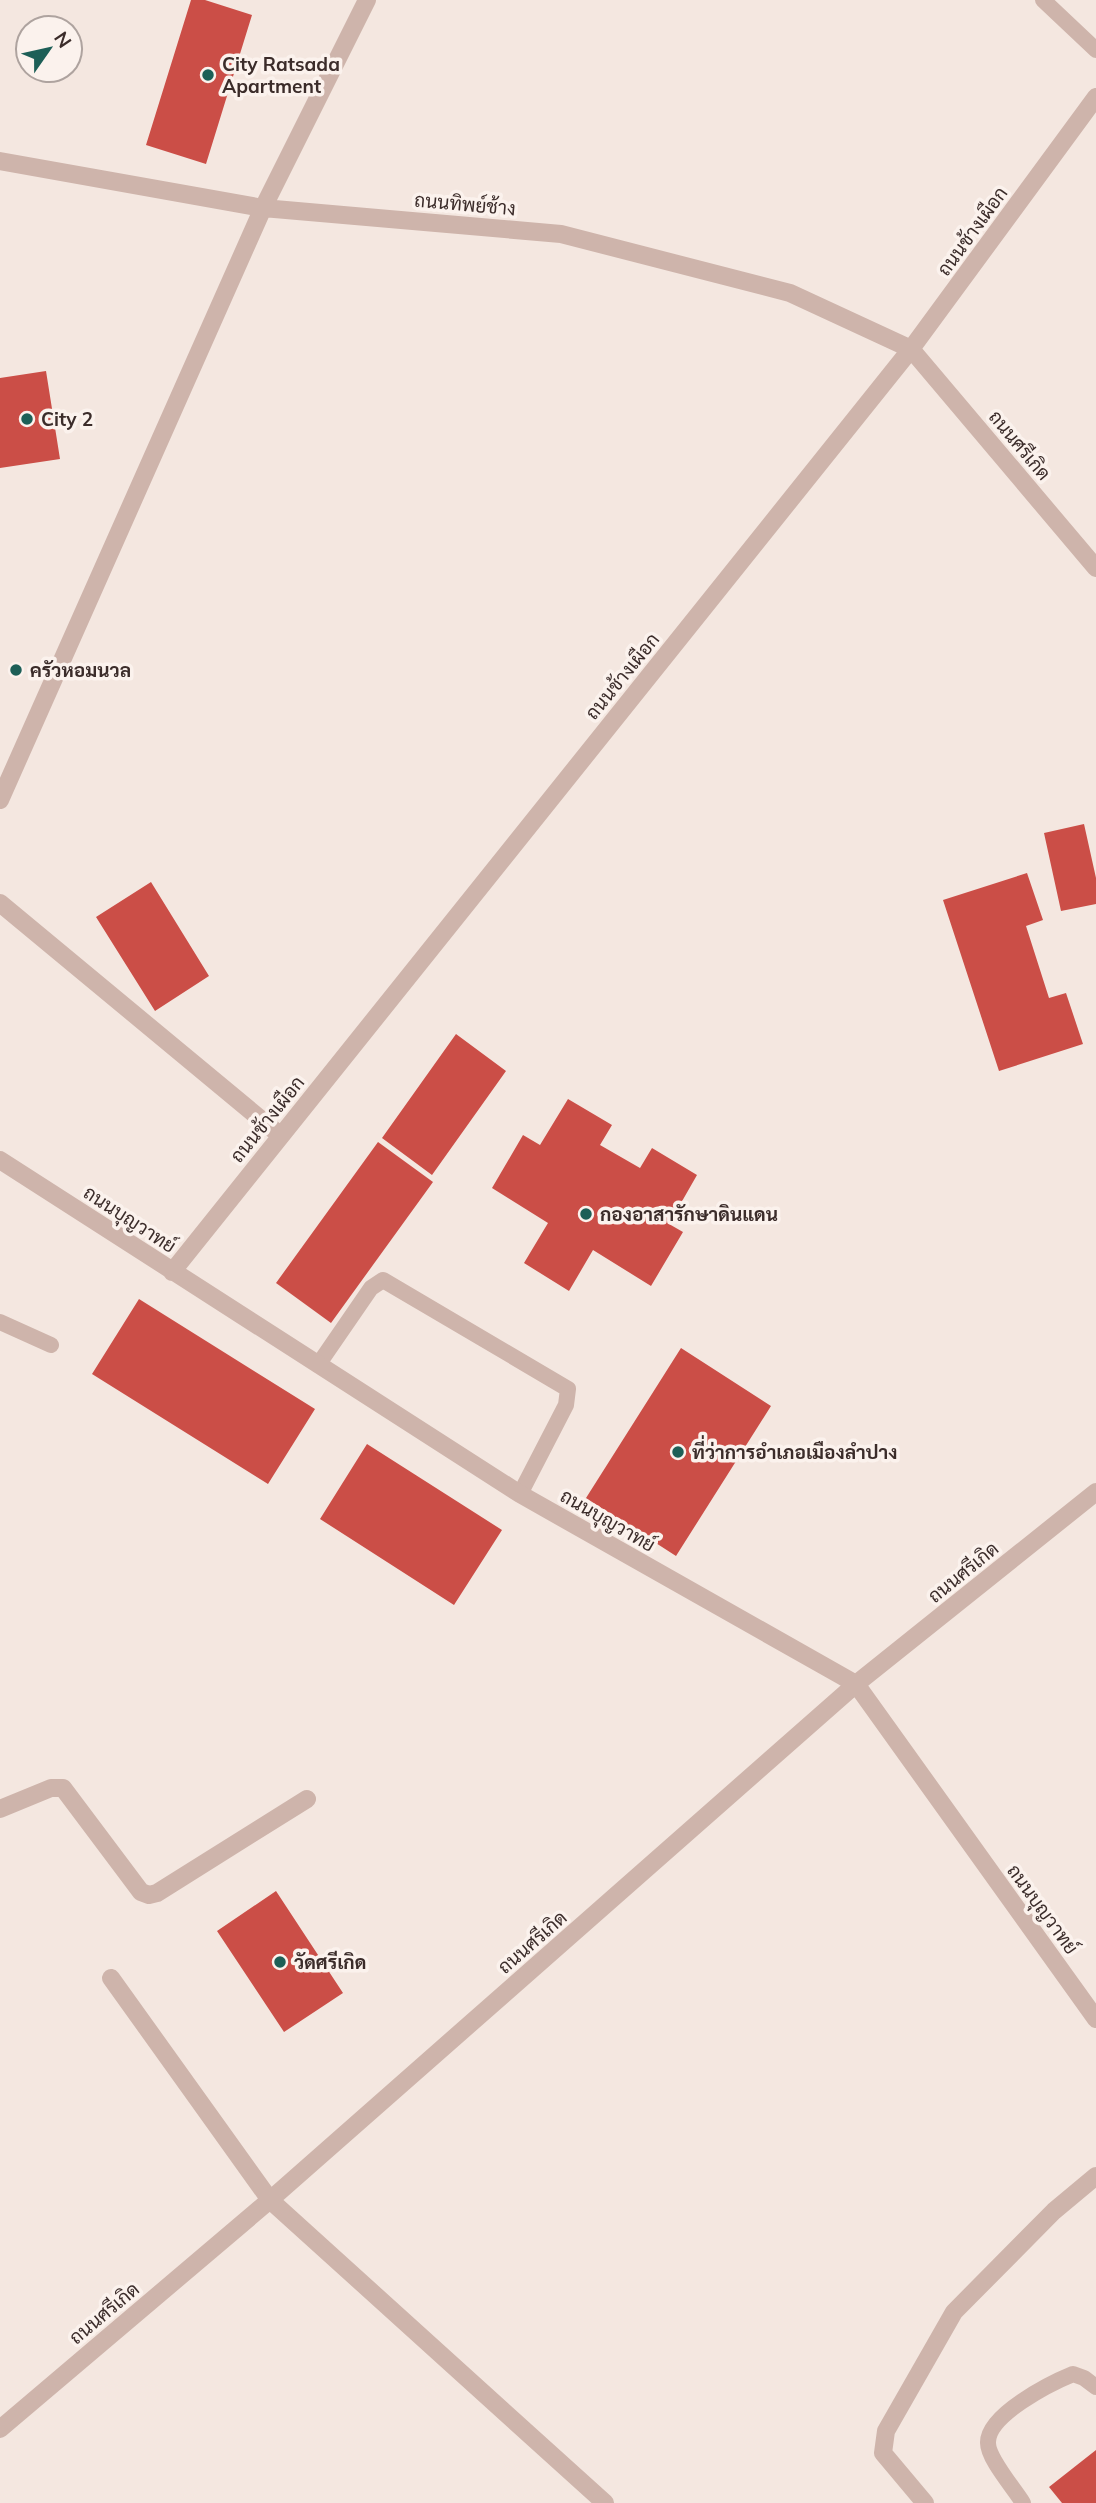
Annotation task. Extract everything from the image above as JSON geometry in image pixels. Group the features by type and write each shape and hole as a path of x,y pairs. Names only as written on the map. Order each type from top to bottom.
{"street":[{"path":"0,800 263,208 367,0"},
{"name":"ถนนช้างเผือก","path":"172,1272 911,349 1095,98"},
{"name":"ถนนทิพย์ช้าง","path":"0,160 263,208 561,234 790,293 911,349"},
{"name":"ถนนศรีเกิด","path":"911,349 1096,568"},
{"path":"0,903 281,1136"},
{"name":"ถนนบุญวาทย์","path":"0,1160 520,1494 856,1684 1096,2019"},
{"name":"ถนนศรีเกิด","path":"0,2428 270,2200 856,1684 1096,1492"},
{"path":"0,1809 51,1788 63,1788 141,1892 149,1895 157,1893 307,1799"},
{"path":"111,1978 270,2200 605,2503"},
{"path":"925,2503 883,2453 886,2431 954,2312 1054,2211 1096,2176"}],"lane":[{"path":"1043,0 1096,50"},
{"path":"317,1365 371,1288 383,1280 568,1390 566,1405 520,1494"},
{"path":"0,1322 51,1345"},
{"path":"1023,2503 990,2450 988,2443 995,2422 1047,2385 1073,2374 1096,2387"}],"building":[{"path":"191,0 205,0 252,15 206,164 146,145"},
{"name":"City 2","path":"46,371 60,459 0,468 0,378"},
{"path":"1084,824 1096,878 1096,904 1061,911 1044,833"},
{"path":"1027,873 1043,920 1026,926 1049,998 1066,993 1083,1044 999,1071 943,900"},
{"path":"151,882 209,976 155,1011 96,917"},
{"path":"456,1034 506,1071 432,1175 382,1138"},
{"path":"568,1099 612,1125 600,1145 640,1168 652,1148 697,1175 669,1224 683,1232 651,1286 593,1250 569,1291 524,1263 548,1223 492,1188 523,1135 540,1145"},
{"path":"378,1142 433,1182 331,1323 276,1283"},
{"path":"139,1299 315,1409 268,1484 92,1374"},
{"name":"ที่ว่าการอำเภอเมืองลำปาง","path":"681,1348 771,1406 676,1556 586,1498"},
{"path":"367,1444 502,1530 454,1605 320,1519"},
{"name":"วัดศรีเกิด","path":"276,1891 343,1993 284,2032 217,1931"},
{"path":"1096,2450 1096,2503 1062,2503 1049,2487"}],"place":[{"name":"City Ratsada Apartment","path":"208,75"},
{"name":"City 2","path":"27,419"},
{"name":"ครัวหอมนวล","path":"16,670"},
{"name":"กองอาสารักษาดินแดน","path":"586,1214"},
{"name":"ที่ว่าการอำเภอเมืองลำปาง","path":"678,1452"},
{"name":"วัดศรีเกิด","path":"280,1962"}]}
